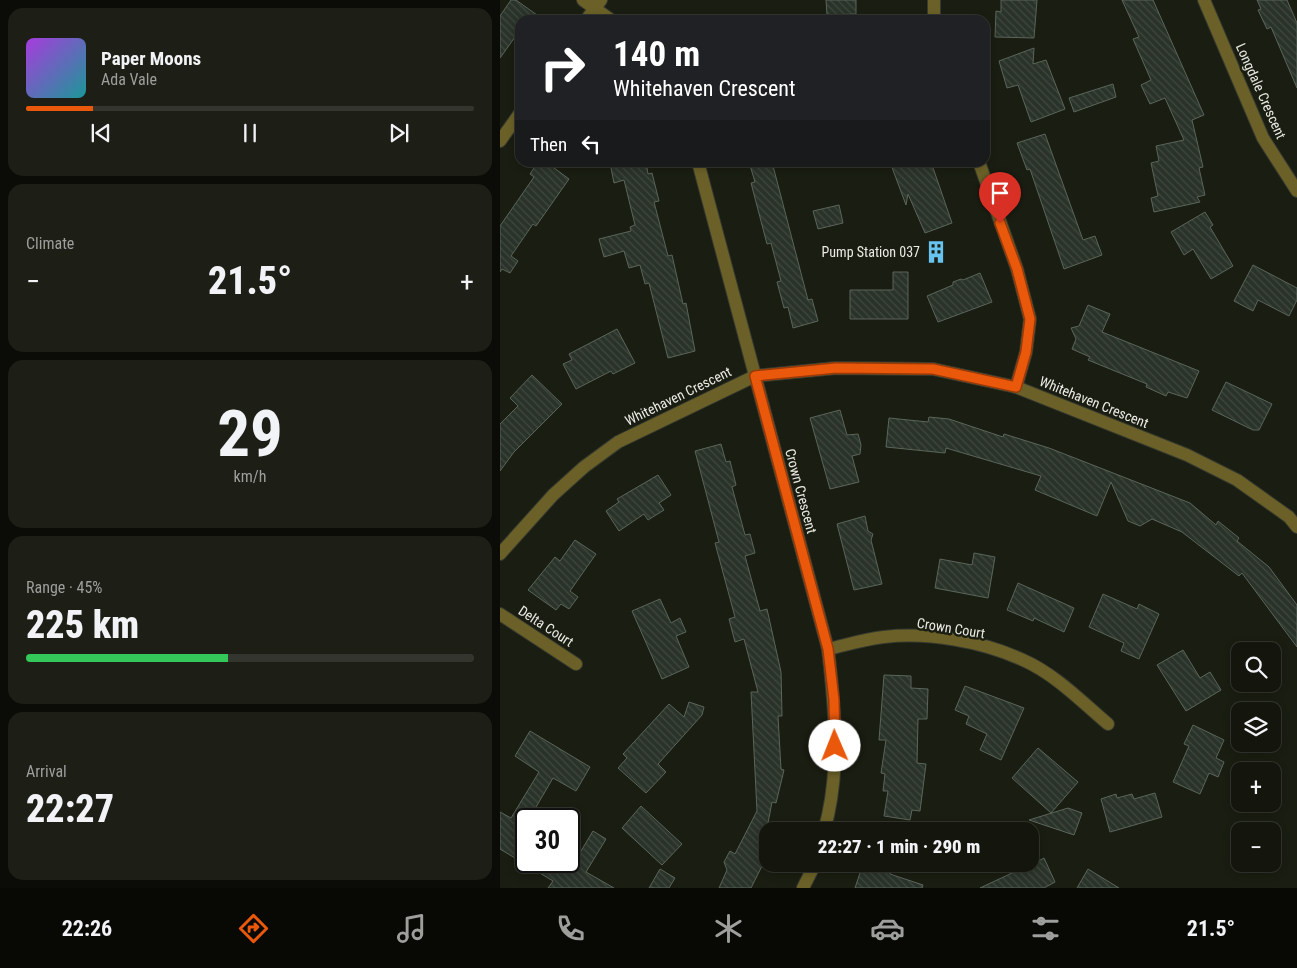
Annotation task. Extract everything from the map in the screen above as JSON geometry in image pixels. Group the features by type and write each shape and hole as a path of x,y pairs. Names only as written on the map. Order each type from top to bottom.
{"street":[{"path":"583,0 598,4 606,15"},
{"path":"934,0 934,15"},
{"name":"Longdale Crescent","path":"1204,0 1263,138 1297,191"},
{"path":"590,15 598,4"},
{"path":"500,141 515,120"},
{"name":"Crown Crescent","path":"699,167 828,649 834,700 835,746 831,809 827,822"},
{"path":"981,167 1017,269 1030,319 1026,352 1016,387"},
{"name":"Whitehaven Crescent","path":"500,554 553,495 584,467 618,442 755,376 836,368 933,369 1016,387 1114,425 1237,480 1289,517 1297,526"},
{"name":"Delta Court","path":"500,614 576,664"},
{"name":"Crown Court","path":"828,649 884,636 929,637 974,644 1023,660 1061,684 1108,724"},
{"path":"804,888 811,872"}],"building":[{"path":"511,0 516,0 537,15 515,15 515,37 500,58 500,16"},
{"path":"826,0 856,0 856,14 827,15"},
{"path":"1001,0 1037,0 1034,38 995,37 996,11 1001,12"},
{"path":"1122,0 1153,0 1204,115 1192,120 1203,167 1199,168 1205,195 1197,197 1200,202 1154,212 1151,198 1158,196 1151,163 1159,161 1156,146 1184,140 1165,98 1150,104 1141,85 1151,80 1133,39 1139,37"},
{"path":"1257,0 1287,0 1297,23 1297,88 1271,27 1267,29 1258,10 1261,9"},
{"path":"1034,48 1033,64 1046,60 1065,109 1031,122 1018,85 1007,88 999,61"},
{"path":"1113,84 1116,97 1074,112 1069,98"},
{"path":"1045,134 1083,240 1095,236 1102,255 1064,269 1030,169 1027,170 1017,143"},
{"path":"535,167 553,167 569,179 536,226 533,224 511,256 518,261 510,273 502,269 500,272 500,226 534,177 530,174"},
{"path":"647,167 648,174 652,173 659,201 654,202 668,256 672,255 683,304 686,303 695,351 668,358 649,283 645,284 640,265 629,268 624,251 604,257 599,239 631,231 630,227 635,225 624,180 614,183 611,168"},
{"path":"750,167 773,167 808,300 812,299 818,321 793,328 788,307 784,308 777,282 781,281 771,243 767,244 751,183 755,182"},
{"path":"892,167 933,167 952,223 925,233 908,194 906,205"},
{"path":"839,205 843,223 818,229 813,211"},
{"path":"1205,212 1213,225 1210,227 1233,266 1211,279 1193,249 1184,255 1171,232"},
{"path":"1253,265 1297,288 1297,300 1289,316 1258,300 1253,311 1234,301"},
{"path":"893,272 908,272 908,319 850,319 850,290 893,290"},
{"path":"980,273 992,302 938,322 927,296 953,285 953,282"},
{"path":"1088,305 1110,314 1102,332 1199,371 1187,398 1168,392 1166,396 1146,387 1147,384 1088,360 1090,357 1072,349 1076,339 1071,328 1079,326"},
{"path":"617,329 635,363 613,374 611,371 576,389 563,364 572,360 569,354"},
{"path":"532,375 562,404 514,452 500,471 500,424 518,406 510,398"},
{"path":"1226,382 1272,404 1259,430 1253,430 1212,410"},
{"path":"840,410 847,435 858,434 861,445 860,454 852,456 859,482 830,489 810,418"},
{"path":"929,417 949,419 1003,437 1004,434 1049,448 1190,503 1216,525 1218,521 1239,538 1237,541 1269,567 1297,605 1297,647 1242,573 1239,576 1182,532 1152,519 1140,526 1128,521 1111,482 1097,516 1035,490 1041,476 946,448 945,453 886,447 889,418 928,422"},
{"path":"721,444 726,462 730,461 736,485 732,487 745,535 750,534 755,553 745,556 760,611 767,609 781,672 782,716 778,716 781,769 784,770 776,803 772,802 768,822 759,822 759,872 751,888 719,888 727,870 724,862 730,851 735,854 757,811 751,692 758,692 744,639 735,642 729,619 735,617 715,543 719,542 695,451"},
{"path":"658,475 671,495 659,503 664,510 648,520 644,514 619,531 606,511 619,502 617,499"},
{"path":"865,516 868,531 873,534 871,540 882,584 854,590 837,524"},
{"path":"575,540 596,554 570,591 578,597 569,609 561,604 556,610 528,590 555,557 560,561"},
{"path":"974,553 995,557 988,598 935,588 940,559 972,565"},
{"path":"1018,583 1074,608 1064,632 1034,618 1033,621 1007,610"},
{"path":"1103,594 1137,609 1139,604 1159,614 1139,659 1121,651 1124,643 1089,627"},
{"path":"660,599 671,623 680,618 686,632 676,636 689,667 662,679 632,611"},
{"path":"1183,650 1200,678 1210,672 1221,690 1186,711 1157,665"},
{"path":"884,675 911,676 911,688 928,689 927,719 918,719 917,763 926,764 920,811 912,810 910,820 884,816 888,791 883,791 885,774 881,773 886,740 879,740"},
{"path":"965,686 1024,708 1001,760 980,750 987,734 966,724 969,716 955,710"},
{"path":"689,702 704,707 702,715 658,764 666,772 646,793 618,768 627,758 623,754 669,704 684,717"},
{"path":"1193,725 1224,740 1216,758 1224,762 1218,777 1209,773 1200,794 1173,782 1189,746 1184,744"},
{"path":"530,731 590,767 576,791 553,778 535,808 517,808 539,772 515,756"},
{"path":"1038,748 1078,782 1051,813 1012,778"},
{"path":"1155,793 1162,817 1110,832 1101,799 1116,794 1117,798 1132,794 1134,799"},
{"path":"641,806 682,844 662,865 622,828"},
{"path":"1068,808 1082,813 1074,835 1029,820"},
{"path":"515,811 515,858 500,849 500,812 511,818"},
{"path":"593,831 606,839 586,872 614,888 548,888 553,881 540,873 580,873 580,853"},
{"path":"1044,858 1055,882 1044,888 980,888 1012,872 1039,872 1039,861"},
{"path":"660,869 675,878 669,888 649,888"},
{"path":"1088,869 1119,888 1077,888"},
{"path":"860,872 891,872 890,874 923,885 922,888 855,888"}],"place":[{"name":"Pump Station 037","path":"936,252"}],"route":[{"path":"835,746 834,700 828,649 755,376 836,368 933,369 1016,387 1026,352 1030,319 1017,269 1000,223"}]}
